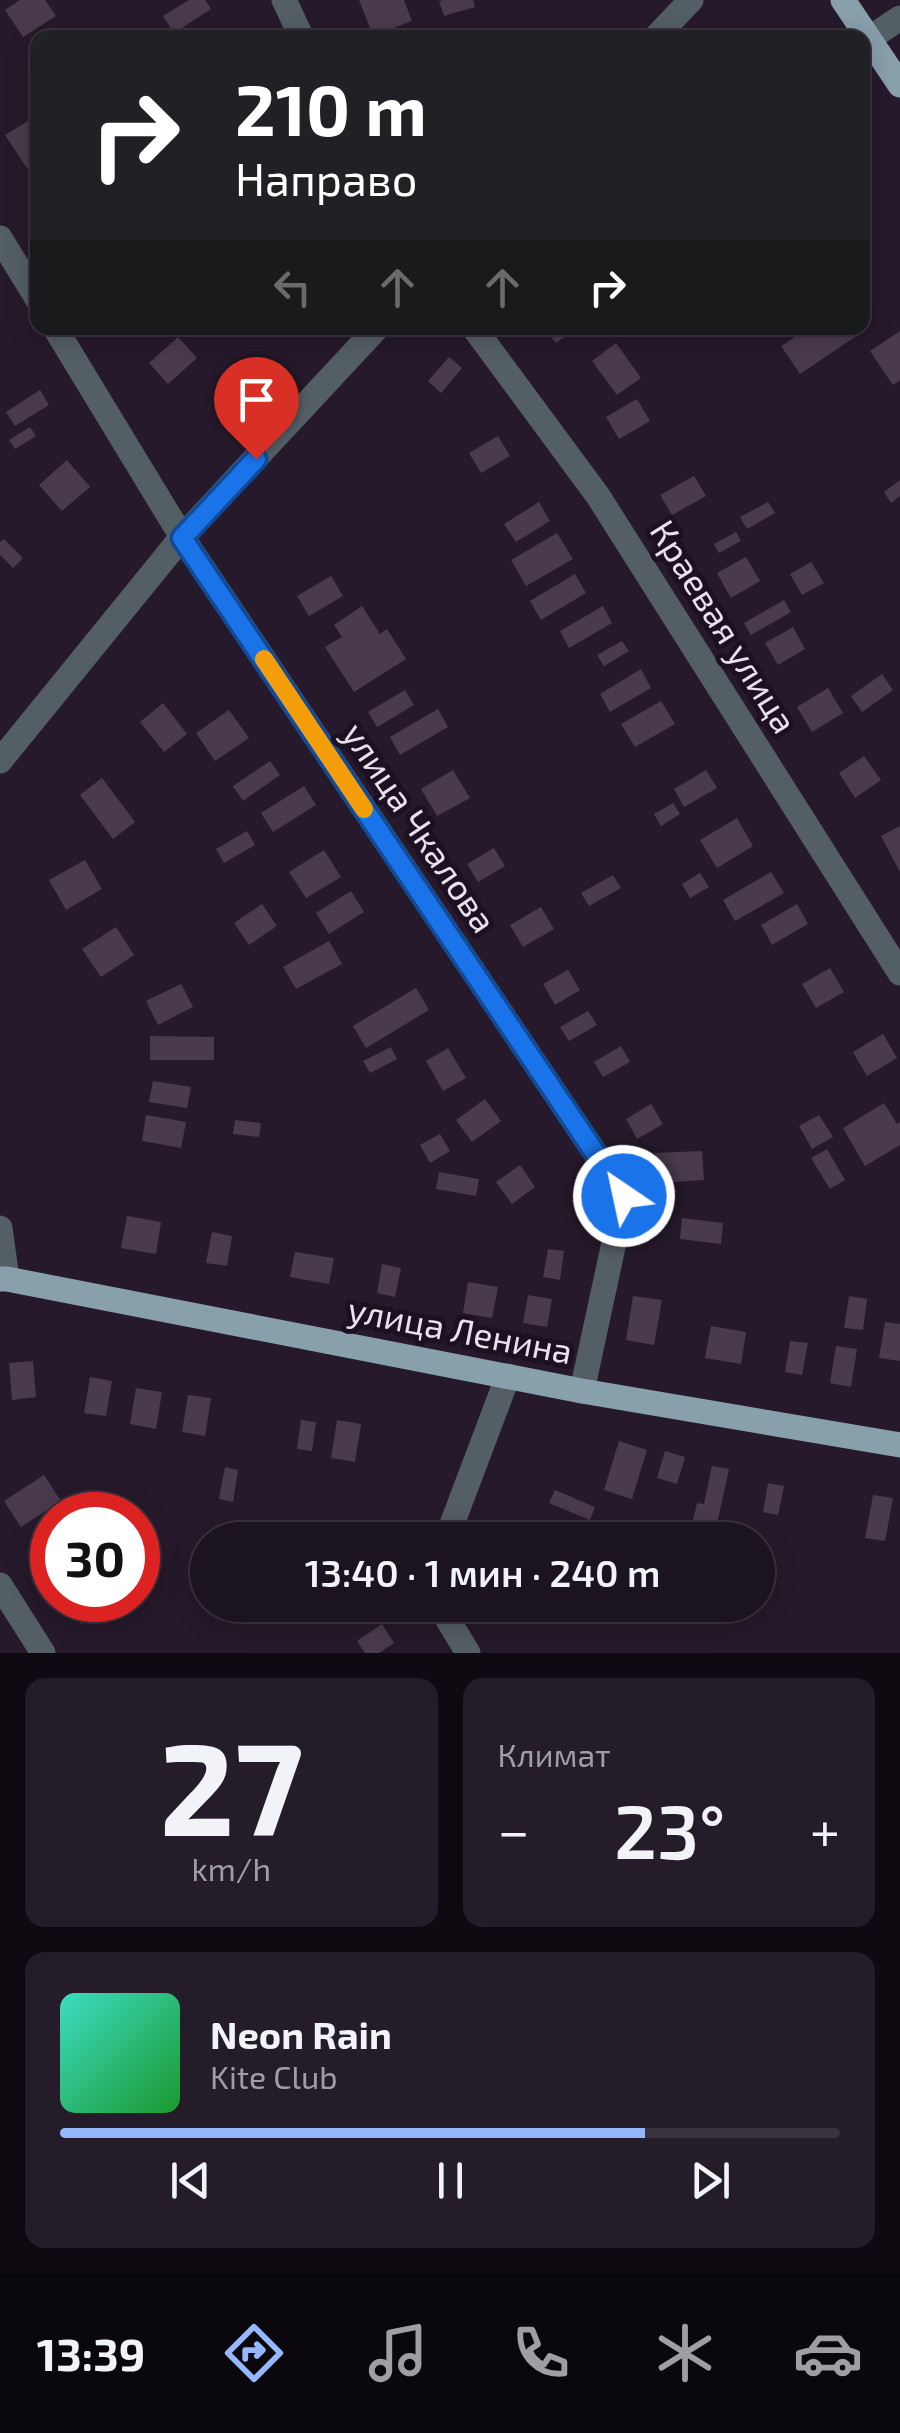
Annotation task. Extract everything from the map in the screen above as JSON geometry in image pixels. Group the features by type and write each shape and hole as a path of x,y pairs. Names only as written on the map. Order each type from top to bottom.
{"main road":[{"path":"843,0 864,30"},
{"path":"870,38 900,85"},
{"name":"улица Ленина","path":"4,1279 582,1391 900,1445"}],"street":[{"path":"284,0 298,30"},
{"path":"663,30 691,0"},
{"path":"870,38 900,18"},
{"path":"0,238 30,287"},
{"name":"улица Чкалова","path":"58,335 182,538 624,1196 582,1391"},
{"path":"0,761 182,538 370,335"},
{"name":"Краевая улица","path":"479,335 598,496 900,973"},
{"path":"0,1228 4,1279"},
{"path":"453,1522 508,1376"},
{"path":"0,1585 42,1653"},
{"path":"449,1622 468,1653"}],"building":[{"path":"20,0 45,0 56,16 23,37 5,10"},
{"path":"189,0 205,0 211,9 179,30 172,30 163,16"},
{"path":"359,0 404,0 412,21 389,30 371,30"},
{"path":"473,0 475,7 444,16 439,1"},
{"path":"30,120 30,166 27,168 5,135"},
{"path":"900,331 900,380 893,385 870,351"},
{"path":"550,335 567,335 556,343"},
{"path":"798,335 858,335 800,374 781,346"},
{"path":"178,337 197,358 168,384 149,363"},
{"path":"616,343 641,378 617,395 592,361"},
{"path":"449,357 462,368 441,393 428,381"},
{"path":"40,390 49,405 15,426 6,412"},
{"path":"637,399 650,421 619,439 606,417"},
{"path":"30,427 36,436 15,449 9,440"},
{"path":"498,436 510,456 481,473 469,453"},
{"path":"67,460 90,487 62,511 39,485"},
{"path":"694,476 706,496 672,515 660,495"},
{"path":"900,480 900,496 891,503 884,492"},
{"path":"539,502 550,521 516,542 504,524"},
{"path":"768,502 775,513 747,529 740,517"},
{"path":"736,532 741,541 719,553 714,544"},
{"path":"557,533 573,559 526,586 511,560"},
{"path":"4,539 23,558 13,568 0,555 0,542"},
{"path":"746,557 760,581 731,598 717,573"},
{"path":"811,562 824,583 802,595 790,574"},
{"path":"575,574 586,593 541,620 530,601"},
{"path":"331,576 343,596 309,616 297,596"},
{"path":"784,600 791,612 751,635 744,623"},
{"path":"362,606 380,634 387,629 406,659 354,692 325,647 342,637 334,625"},
{"path":"603,606 612,623 569,648 560,631"},
{"path":"793,627 805,649 778,665 765,643"},
{"path":"622,641 629,651 604,666 597,655"},
{"path":"641,669 651,688 610,712 600,694"},
{"path":"882,674 893,690 862,712 851,696"},
{"path":"828,688 843,713 812,732 797,707"},
{"path":"405,690 414,705 377,727 368,712"},
{"path":"661,701 675,724 635,747 621,724"},
{"path":"163,703 187,734 164,752 140,722"},
{"path":"438,709 448,727 400,755 390,737"},
{"path":"229,710 249,738 215,761 196,733"},
{"path":"864,756 881,780 855,798 839,773"},
{"path":"270,761 280,775 243,801 233,786"},
{"path":"453,770 470,798 437,816 421,789"},
{"path":"706,770 717,788 684,807 674,789"},
{"path":"102,778 135,822 113,839 80,795"},
{"path":"304,786 316,805 273,832 261,813"},
{"path":"673,803 680,814 661,826 654,814"},
{"path":"737,818 753,846 717,868 700,840"},
{"path":"900,826 900,872 881,836"},
{"path":"247,831 255,845 224,863 216,849"},
{"path":"494,848 505,866 478,882 467,864"},
{"path":"324,850 341,877 306,898 289,872"},
{"path":"85,860 102,889 66,910 49,880"},
{"path":"771,872 784,893 735,921 723,900"},
{"path":"700,873 709,887 690,898 682,884"},
{"path":"613,875 621,888 589,906 581,893"},
{"path":"351,891 364,912 329,934 316,913"},
{"path":"262,904 277,926 249,945 234,923"},
{"path":"797,904 808,924 772,945 761,925"},
{"path":"541,907 554,929 523,947 510,925"},
{"path":"116,927 134,955 101,977 82,949"},
{"path":"329,941 342,964 296,989 283,967"},
{"path":"830,968 844,992 816,1008 802,984"},
{"path":"568,970 580,990 555,1005 543,984"},
{"path":"181,984 193,1007 158,1025 146,1001"},
{"path":"416,988 429,1010 366,1048 353,1026"},
{"path":"588,1011 597,1025 569,1041 560,1027"},
{"path":"883,1034 897,1058 867,1076 853,1052"},
{"path":"150,1036 214,1037 214,1060 150,1060"},
{"path":"621,1046 630,1062 603,1077 594,1062"},
{"path":"391,1047 397,1059 370,1073 363,1061"},
{"path":"448,1048 466,1078 443,1091 426,1061"},
{"path":"153,1081 191,1087 187,1108 149,1102"},
{"path":"485,1099 501,1121 472,1142 456,1120"},
{"path":"884,1103 897,1124 900,1122 900,1145 865,1166 843,1128"},
{"path":"651,1104 663,1124 637,1139 626,1119"},
{"path":"146,1115 186,1122 181,1148 142,1141"},
{"path":"819,1115 833,1137 812,1149 799,1126"},
{"path":"235,1120 261,1123 259,1137 233,1134"},
{"path":"440,1134 450,1151 430,1163 420,1145"},
{"path":"827,1149 845,1180 830,1189 811,1158"},
{"path":"702,1151 704,1180 657,1183 655,1153"},
{"path":"520,1165 535,1187 512,1204 496,1182"},
{"path":"439,1172 479,1179 476,1196 436,1189"},
{"path":"127,1216 161,1222 156,1254 121,1248"},
{"path":"682,1218 723,1223 721,1244 680,1239"},
{"path":"212,1232 232,1236 227,1266 206,1263"},
{"path":"548,1249 564,1251 560,1280 543,1277"},
{"path":"295,1252 334,1258 329,1284 290,1277"},
{"path":"382,1264 401,1268 395,1297 377,1293"},
{"path":"468,1282 498,1287 492,1318 463,1313"},
{"path":"528,1295 552,1299 547,1327 523,1323"},
{"path":"633,1296 662,1300 654,1345 626,1340"},
{"path":"849,1296 867,1299 863,1330 844,1328"},
{"path":"885,1322 900,1324 900,1361 879,1358"},
{"path":"711,1326 746,1332 741,1364 705,1358"},
{"path":"790,1341 808,1343 802,1375 785,1372"},
{"path":"836,1346 857,1349 851,1387 830,1383"},
{"path":"33,1361 36,1397 12,1400 9,1363"},
{"path":"90,1377 112,1381 106,1416 84,1413"},
{"path":"136,1388 162,1392 156,1429 130,1424"},
{"path":"188,1395 211,1398 205,1436 182,1432"},
{"path":"301,1420 316,1422 312,1451 297,1449"},
{"path":"337,1420 361,1424 355,1462 331,1458"},
{"path":"619,1441 647,1450 632,1499 604,1490"},
{"path":"665,1451 685,1457 677,1484 657,1478"},
{"path":"712,1466 729,1469 717,1522 693,1522 697,1503 704,1504"},
{"path":"225,1467 238,1470 233,1502 219,1499"},
{"path":"44,1475 55,1492 30,1492 30,1521 21,1527 4,1501"},
{"path":"768,1483 784,1486 778,1515 763,1512"},
{"path":"555,1490 595,1507 590,1520 549,1503"},
{"path":"873,1495 893,1498 885,1541 865,1538"},
{"path":"382,1624 394,1643 379,1653 365,1653 357,1641"}],"slow traffic":[{"path":"264,659 364,809"}],"route":[{"path":"256,459 182,538 624,1196"}]}
